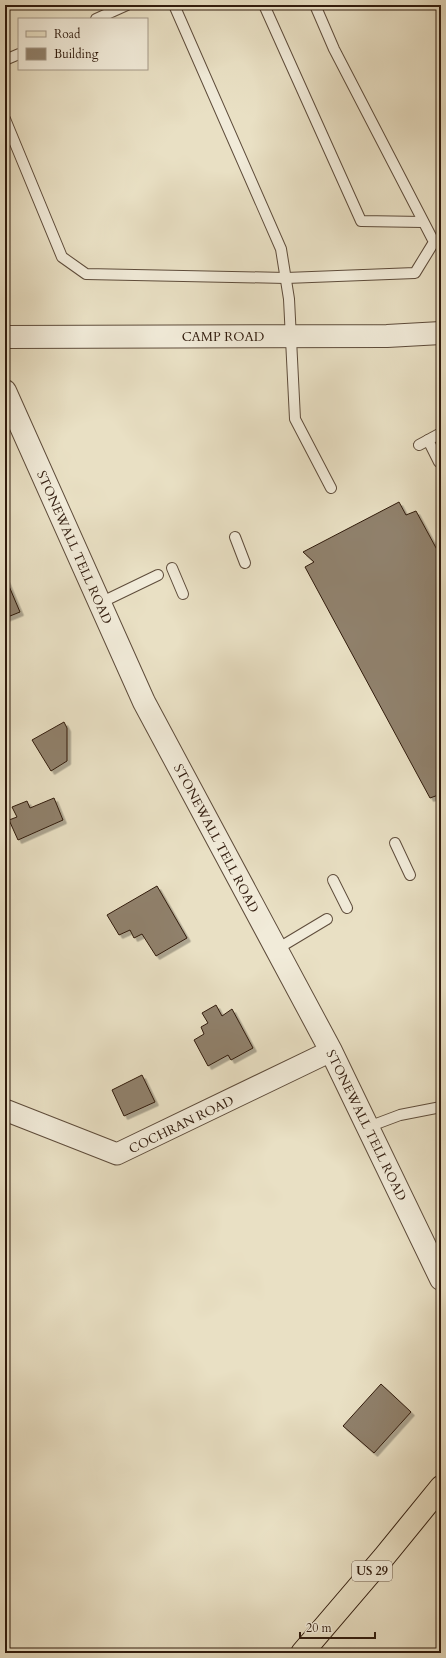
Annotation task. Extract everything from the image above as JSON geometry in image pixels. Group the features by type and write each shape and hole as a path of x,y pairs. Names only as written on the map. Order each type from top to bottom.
{"main road":[{"name":"US 29","path":"302,1653 384,1557 441,1487"}],"street":[{"name":"CAMP ROAD","path":"5,337 387,336 441,333"},
{"name":"STONEWALL TELL ROAD","path":"5,391 144,702 331,1051 441,1279"},
{"name":"COCHRAN ROAD","path":"5,1110 117,1154 331,1051"}],"lane":[{"path":"98,18 127,5"},
{"path":"174,5 281,249 286,278 292,336 295,419 331,488"},
{"path":"264,5 361,221 423,222"},
{"path":"5,120 62,257 86,274 286,278 415,273 434,242 334,50 315,5"},
{"path":"5,58 18,54"},
{"path":"439,462 424,442 441,433"},
{"path":"235,536 245,563"},
{"path":"172,568 183,594"},
{"path":"100,603 158,575"},
{"path":"395,843 410,875"},
{"path":"334,880 347,908"},
{"path":"277,949 327,919"},
{"path":"368,1127 400,1115 441,1106"}],"building":[{"path":"399,502 406,515 416,511 441,557 441,794 430,798 305,567 314,562 303,552"},
{"path":"6,579 20,612 5,618 5,580"},
{"path":"64,722 67,728 67,761 51,771 32,740"},
{"path":"54,798 63,820 18,840 9,820 17,817 12,807 27,801 30,808"},
{"path":"157,886 187,938 156,956 142,934 134,938 130,930 119,935 107,915"},
{"path":"216,1005 222,1016 232,1009 253,1048 231,1060 228,1055 208,1066 194,1040 204,1034 201,1027 208,1023 202,1013"},
{"path":"142,1075 155,1102 124,1116 112,1090"},
{"path":"381,1384 411,1412 374,1453 343,1426"}]}
